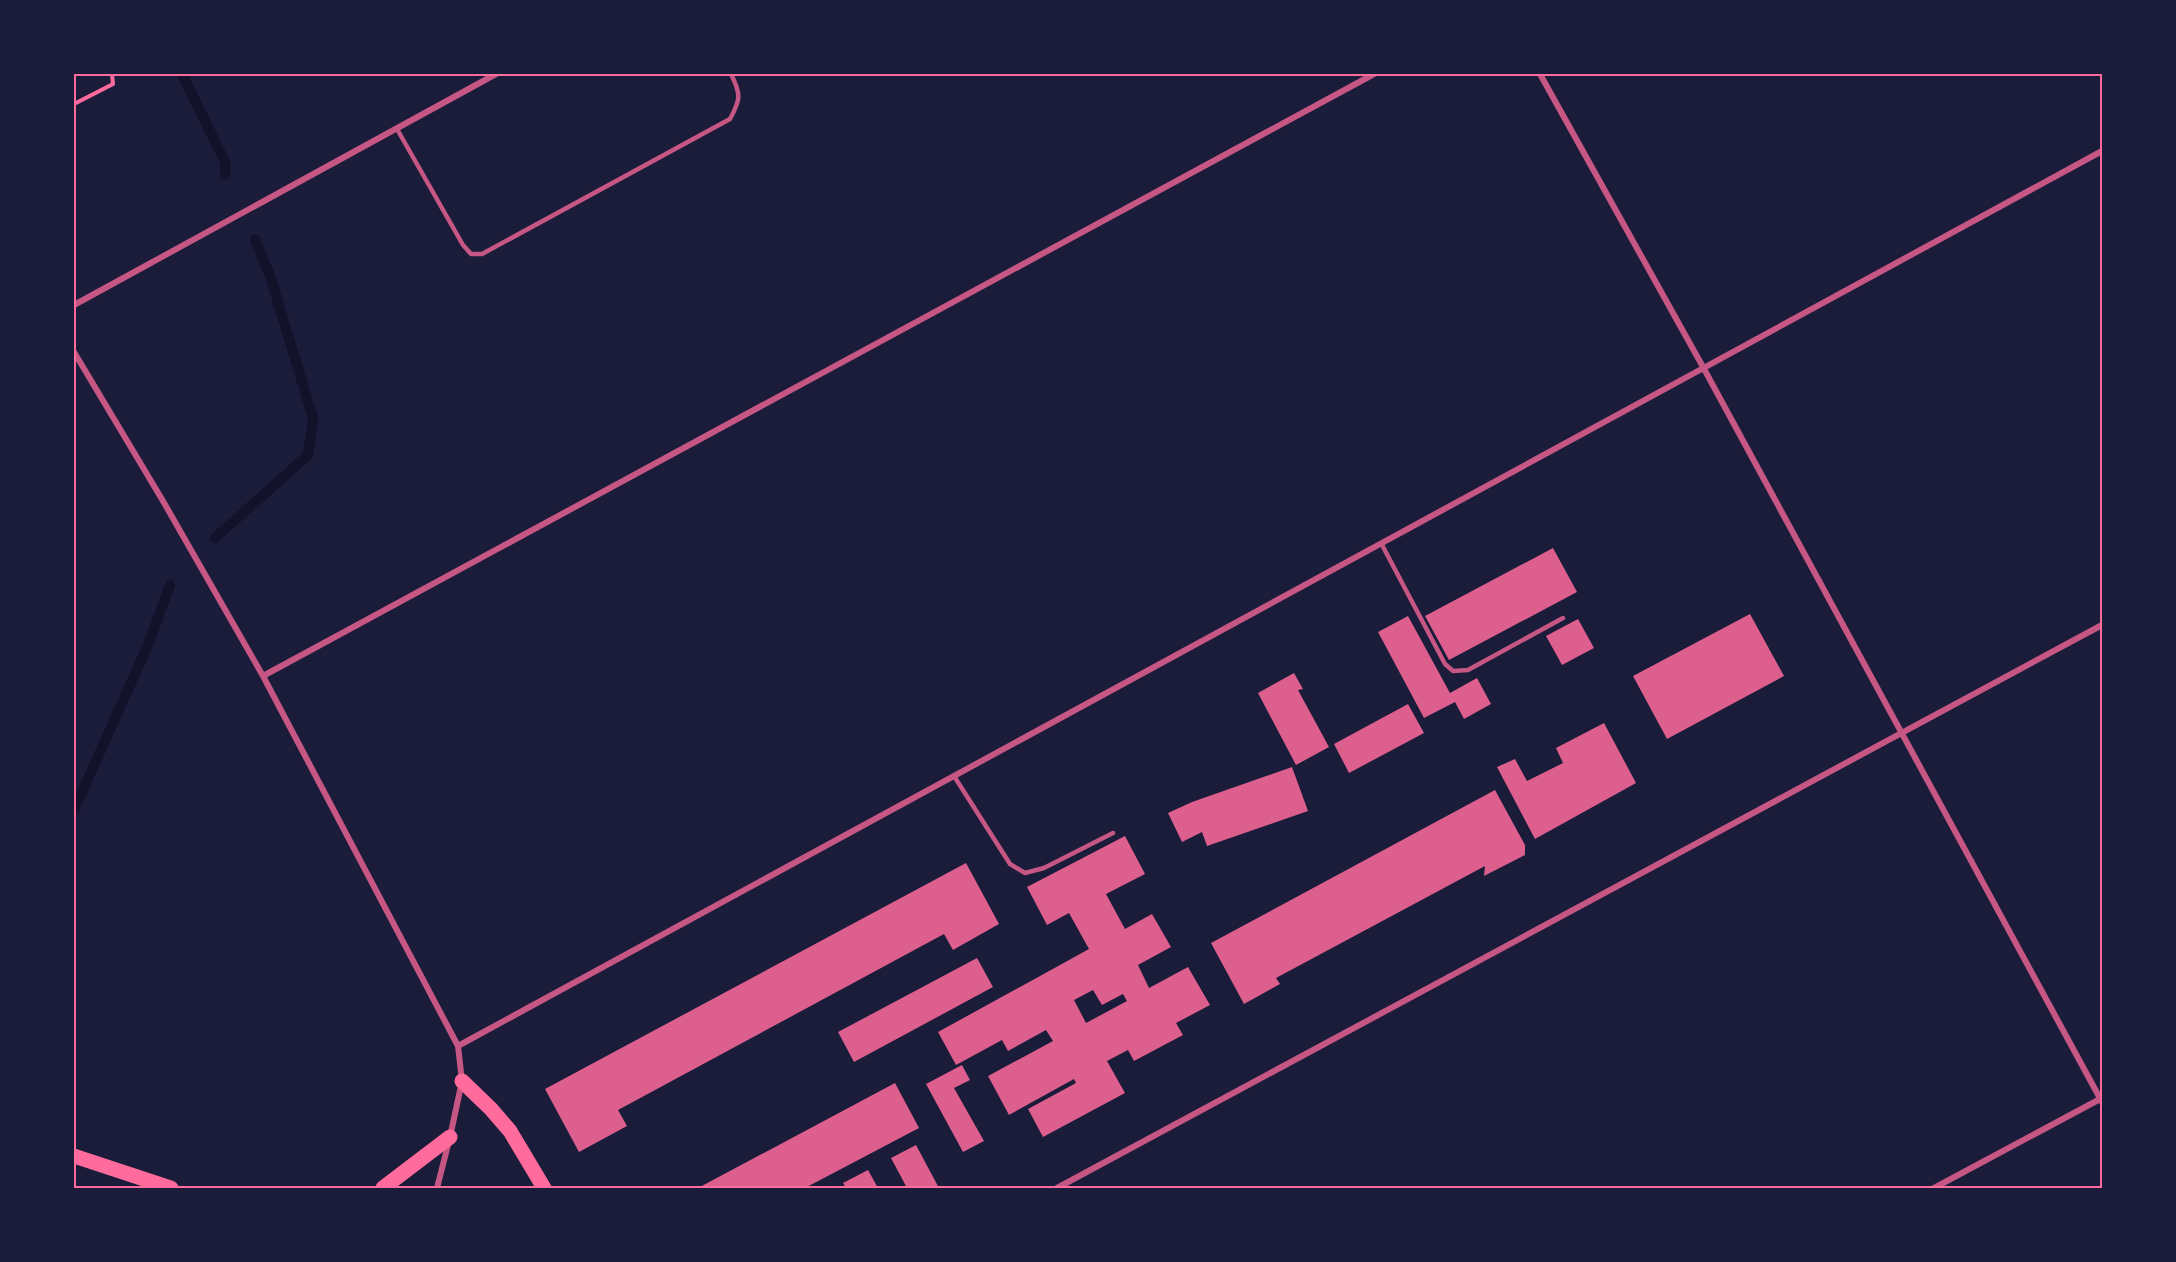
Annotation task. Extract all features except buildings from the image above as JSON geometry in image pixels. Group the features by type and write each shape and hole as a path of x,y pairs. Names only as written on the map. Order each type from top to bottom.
{"main road":[{"path":"462,1081 505,1124 544,1188"},
{"path":"383,1188 450,1137"},
{"path":"74,1156 171,1188"}],"street":[{"path":"74,304 496,74"},
{"path":"263,676 1374,74"},
{"path":"1540,74 1703,367 2102,1099 1934,1188"},
{"path":"458,1046 2103,150"},
{"path":"74,352 263,676 458,1046 462,1081 437,1188"},
{"path":"1057,1188 2103,625"}],"lane":[{"path":"397,129 463,245 471,254 482,254 730,119 738,105 740,92 731,74"},
{"path":"1381,543 1445,664 1453,671 1468,670 1563,618"},
{"path":"954,776 1010,864 1025,873 1044,868 1113,833"}],"path":[{"path":"74,104 113,84 112,74"}],"waterway":[{"path":"182,74 225,162 225,175"},
{"path":"215,538 308,455 313,418 270,276 255,239"},
{"path":"74,810 148,645 170,585"}]}
